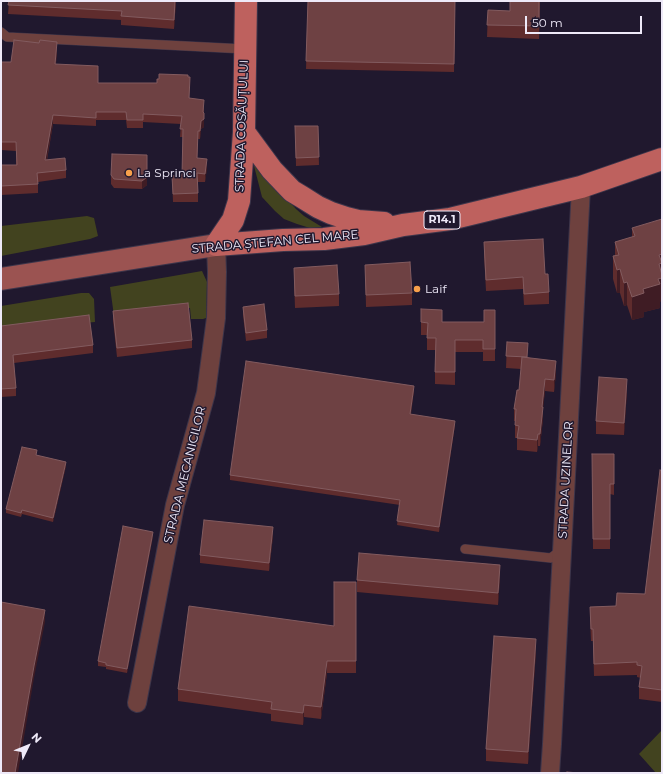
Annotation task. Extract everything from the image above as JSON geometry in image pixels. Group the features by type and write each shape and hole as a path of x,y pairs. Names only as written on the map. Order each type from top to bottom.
{"main road":[{"name":"STRADA COSĂUȚULUI","path":"216,245 234,220 239,201 244,132 246,1"},
{"name":"R14.1","path":"244,132 261,157 284,183 292,191 318,207 358,221 403,225"},
{"name":"STRADA ȘTEFAN CEL MARE","path":"1,279 216,245 283,240 324,239 364,234 403,225 450,219 581,187 662,159"}],"street":[{"name":"STRADA UZINELOR","path":"550,773 581,187"},
{"name":"STRADA MECANICILOR","path":"137,703 175,505 206,393 216,318 216,245"}],"lane":[{"path":"1,32 7,37 245,49"},
{"path":"466,549 551,558 562,549"}],"shaded area":[{"path":"253,162 296,209 304,216 322,227 310,228 297,224 284,219 275,211 262,197"},
{"path":"87,216 94,218 98,236 90,239 1,256 1,226"},
{"path":"202,271 207,282 206,318 191,319 190,308 114,316 110,287"},
{"path":"89,293 94,299 95,322 1,330 1,306"},
{"path":"662,730 662,773 656,773 639,754"}],"building":[{"path":"9,1 175,1 174,20 121,16 122,11 8,5"},
{"path":"308,1 455,1 454,64 306,61"},
{"path":"510,1 539,1 539,26 487,25 488,10 510,11"},
{"path":"14,40 39,43 40,40 57,42 55,64 98,66 98,83 157,83 159,74 188,75 188,77 190,77 189,98 204,100 204,119 201,121 200,131 198,131 197,158 207,159 205,174 197,173 198,193 173,194 172,176 182,175 183,129 180,129 182,116 143,114 143,120 127,120 126,112 96,112 96,118 53,115 45,160 65,158 66,170 37,173 38,184 1,186 1,165 17,165 16,142 1,142 1,62 11,62"},
{"path":"295,126 318,126 319,157 296,158"},
{"name":"La Sprinci","path":"112,154 147,155 147,177 142,181 114,179 111,175"},
{"path":"662,219 662,254 659,255 662,263 659,264 662,278 658,279 660,284 643,289 644,293 632,297 627,282 624,283 620,269 617,270 613,256 619,255 615,242 635,236 632,228"},
{"path":"543,239 545,274 548,274 549,292 524,294 523,277 486,280 484,242"},
{"path":"410,262 412,293 366,295 365,265"},
{"path":"337,265 339,294 295,296 294,268"},
{"path":"188,303 192,340 117,348 113,311"},
{"path":"264,304 267,330 246,333 243,307"},
{"path":"421,309 442,310 442,322 484,322 484,310 495,310 495,349 483,349 483,340 455,340 455,372 435,372 436,338 427,338 428,323 421,322"},
{"path":"89,315 93,345 13,355 16,388 1,389 1,326"},
{"path":"507,342 528,343 527,357 506,356"},
{"path":"522,357 556,361 554,380 545,379 540,434 538,434 537,440 517,438 519,426 515,425 516,409 514,409 517,390 519,390"},
{"path":"246,361 414,386 410,414 455,421 439,527 397,521 400,500 230,475"},
{"path":"599,377 627,379 624,423 596,421"},
{"path":"22,447 37,450 36,455 66,462 53,518 22,510 21,513 6,509"},
{"path":"592,454 614,454 614,484 610,484 610,539 593,539"},
{"path":"660,470 662,471 662,690 639,687 642,666 637,665 637,662 594,664 593,629 591,629 590,607 616,606 617,593 645,594"},
{"path":"204,520 273,527 269,563 200,555"},
{"path":"123,526 153,532 127,669 106,665 106,663 98,661"},
{"path":"359,553 500,565 498,593 357,580"},
{"path":"334,582 356,582 356,661 327,661 321,707 304,705 303,713 271,709 272,702 178,689 189,606 334,626"},
{"path":"1,602 45,610 15,773 1,773"},
{"path":"494,636 536,639 528,752 486,749"}],"place":[{"name":"La Sprinci","path":"129,173"},
{"name":"Laif","path":"417,289"}]}
